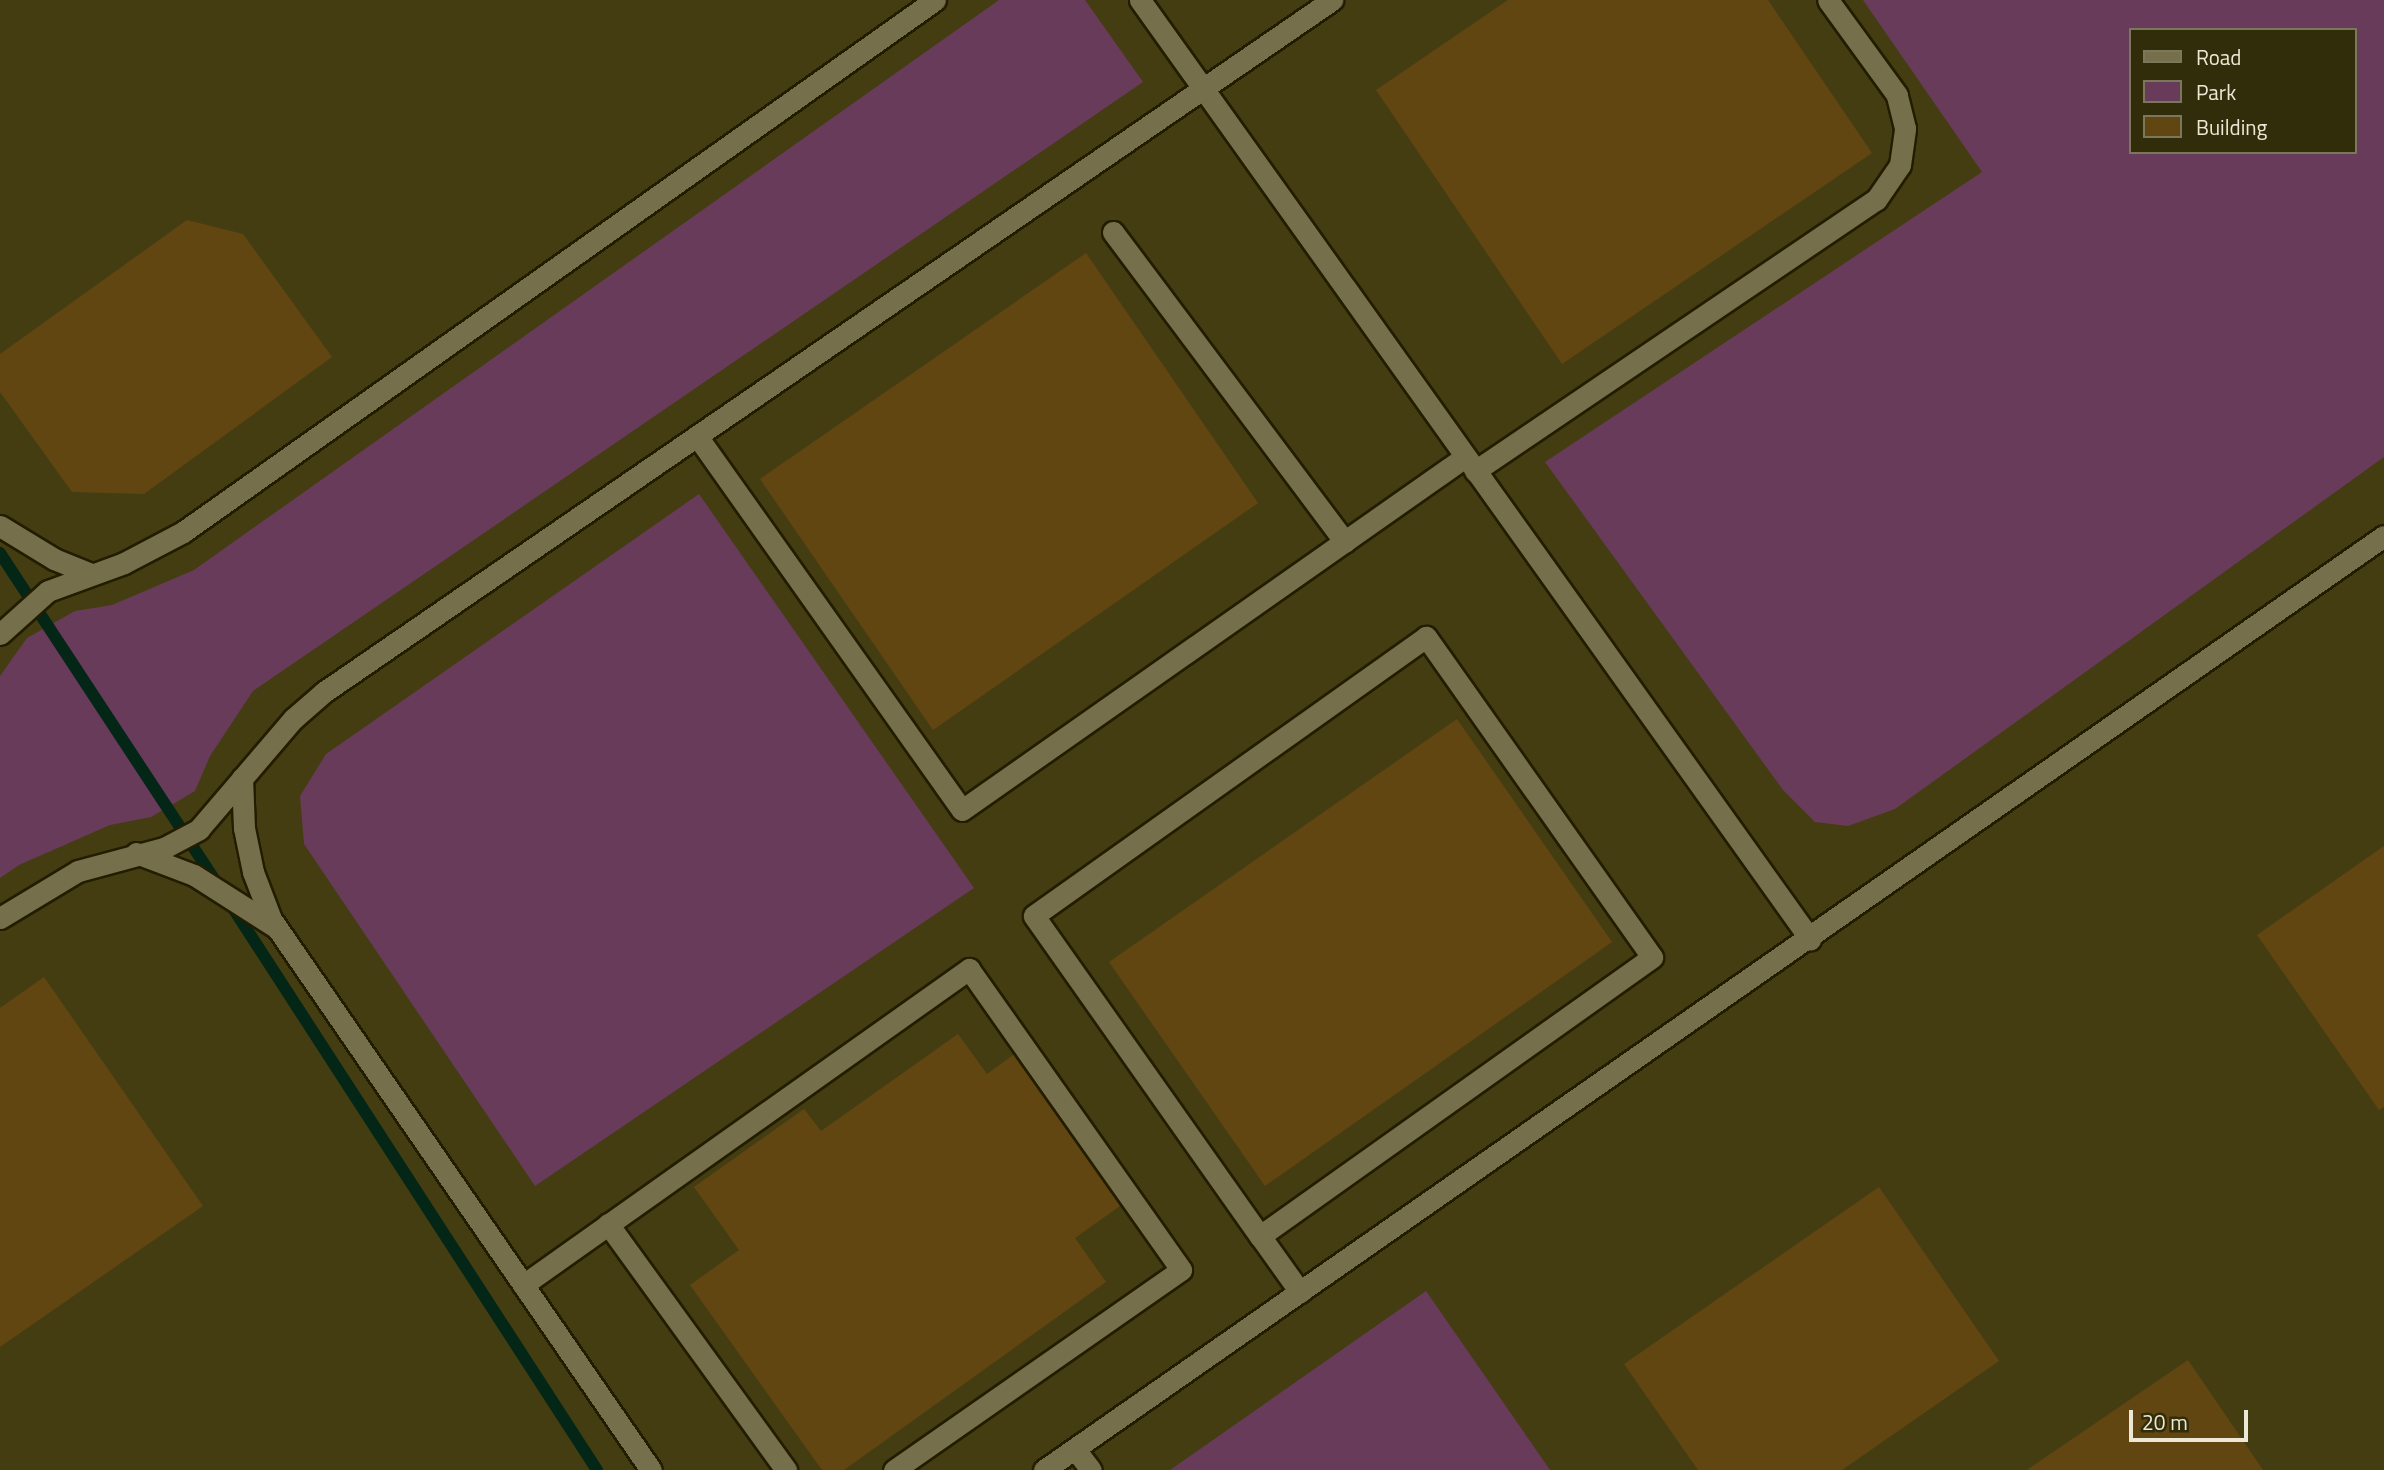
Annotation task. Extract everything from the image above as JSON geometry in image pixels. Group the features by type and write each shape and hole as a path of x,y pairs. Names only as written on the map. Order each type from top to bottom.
{"street":[{"path":"0,634 48,591 89,573 124,563 183,532 935,0"},
{"path":"1140,0 1810,939"},
{"path":"0,918 78,871 136,853 164,848 199,829 293,719 324,692 1332,0"},
{"path":"697,436 962,810 1345,542 1470,464 1876,200 1899,165 1905,128 1896,95 1828,0"},
{"path":"1113,232 1345,542"},
{"path":"0,526 54,559 89,573"},
{"path":"1044,1470 1810,939 2384,536"},
{"path":"1260,1236 1652,957 1426,638 1034,916 1300,1293"},
{"path":"242,778 244,828 253,872 278,929 651,1470"},
{"path":"136,853 194,875 278,929"},
{"path":"523,1285 970,970 1181,1270 894,1470"},
{"path":"608,1224 786,1470"},
{"path":"1075,1449 1091,1470"}],"shaded area":[{"path":"0,0 2384,0 2384,1470 0,1470"}],"green space":[{"path":"999,0 1085,0 1143,82 253,691 210,756 195,791 151,817 110,825 19,865 0,878 0,676 27,638 75,611 112,605 194,570"},
{"path":"1863,0 2384,0 2384,457 1895,809 1848,826 1815,822 1783,790 1545,462 1982,172"},
{"path":"699,494 974,888 535,1186 304,844 300,796 326,754"},
{"path":"1426,1291 1550,1470 1170,1470"}],"building":[{"path":"1508,0 1768,0 1872,153 1562,364 1376,90"},
{"path":"187,220 243,234 332,357 144,494 72,492 0,392 0,354"},
{"path":"1086,253 1258,503 933,730 760,479"},
{"path":"1457,719 1612,942 1265,1186 1109,962"},
{"path":"2384,846 2384,1107 2379,1110 2257,935"},
{"path":"44,977 203,1206 0,1347 0,1008"},
{"path":"958,1034 987,1074 1020,1050 1127,1201 1075,1238 1106,1282 844,1470 822,1470 690,1285 739,1250 694,1187 804,1109 821,1131"},
{"path":"1879,1187 1999,1361 1842,1470 1698,1470 1624,1364"},
{"path":"2188,1360 2263,1470 2027,1470"}],"waterway":[{"path":"0,553 219,886"},
{"path":"229,902 597,1470"}]}
